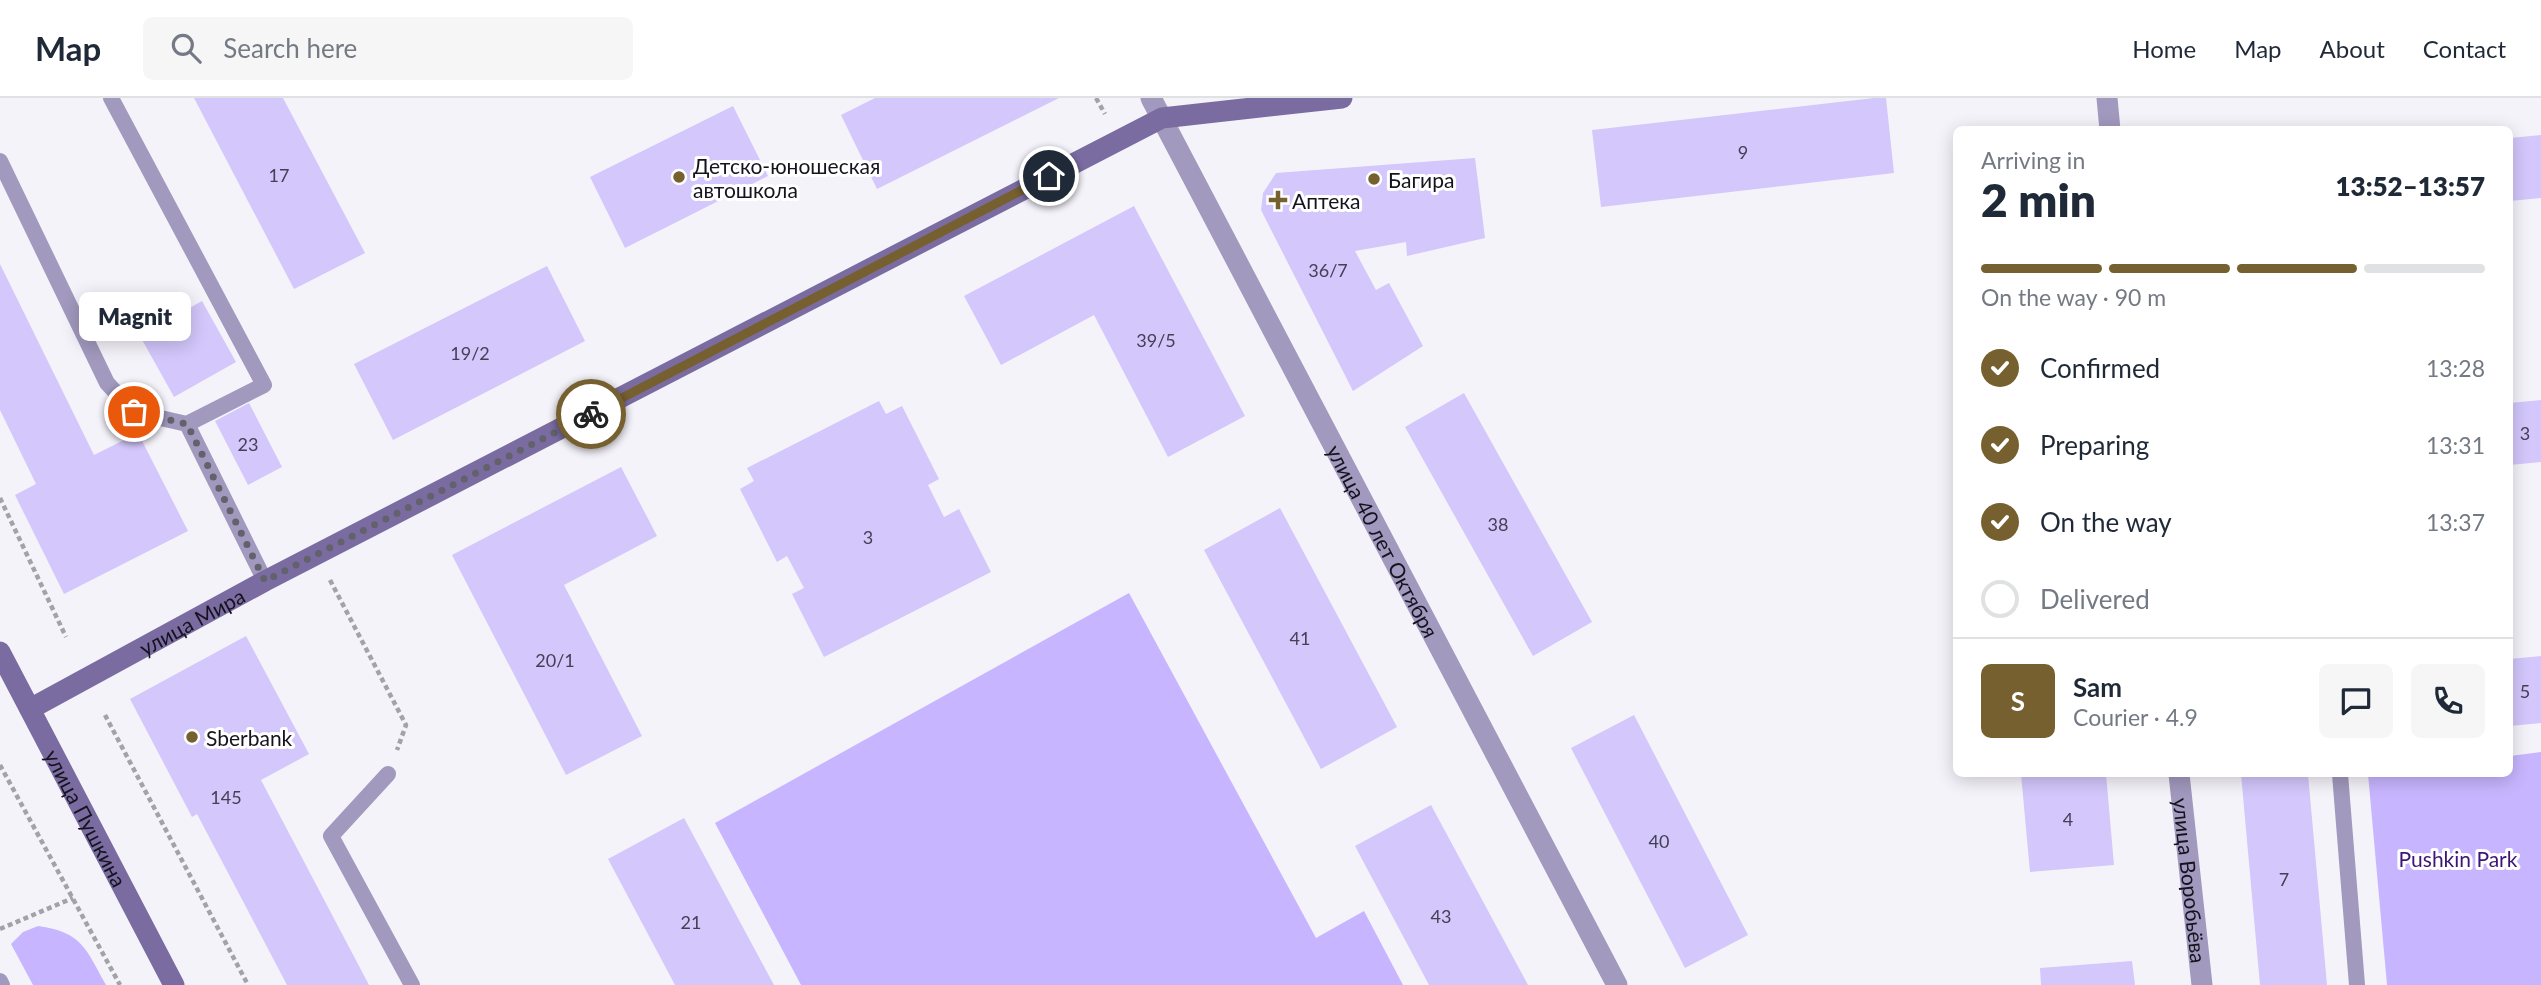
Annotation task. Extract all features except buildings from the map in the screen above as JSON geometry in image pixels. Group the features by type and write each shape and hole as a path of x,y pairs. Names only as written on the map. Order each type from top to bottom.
{"street":[{"name":"улица 40 лет Октября","path":"1152,98 1617,985"},
{"name":"улица Мира","path":"30,709 265,581 1162,118 1342,98"},
{"path":"2107,98 2110,126"},
{"name":"улица Пушкина","path":"0,652 174,985"},
{"name":"улица Воробьёва","path":"2179,777 2202,985"}],"lane":[{"path":"0,161 107,383 134,412 187,424 264,385 111,98"},
{"path":"187,424 265,581"},
{"path":"388,774 331,836 412,985"},
{"path":"2340,777 2357,985"}],"path":[{"path":"0,498 66,637"},
{"path":"316,555 406,725 388,774"},
{"path":"105,715 248,985"},
{"path":"0,765 120,985"},
{"path":"0,929 73,898"}],"green space":[{"path":"1129,593 1316,938 1364,911 1403,985 801,985 715,823"},
{"name":"Pushkin Park","path":"2541,752 2541,985 2387,985 2368,777 2513,777 2513,756"},
{"path":"38,926 64,933 81,944 106,985 33,985 11,944 23,932"}],"way so far":[{"path":"134,412 187,424 265,581 591,414"}],"place":[{"name":"Детско-юношеская автошкола","path":"679,177"},
{"name":"Багира","path":"1374,179"},
{"name":"Аптека","path":"1278,200"},
{"name":"Magnit","path":"134,412"},
{"name":"Sberbank","path":"192,737"}],"route":[{"path":"591,414 1049,176"}]}
